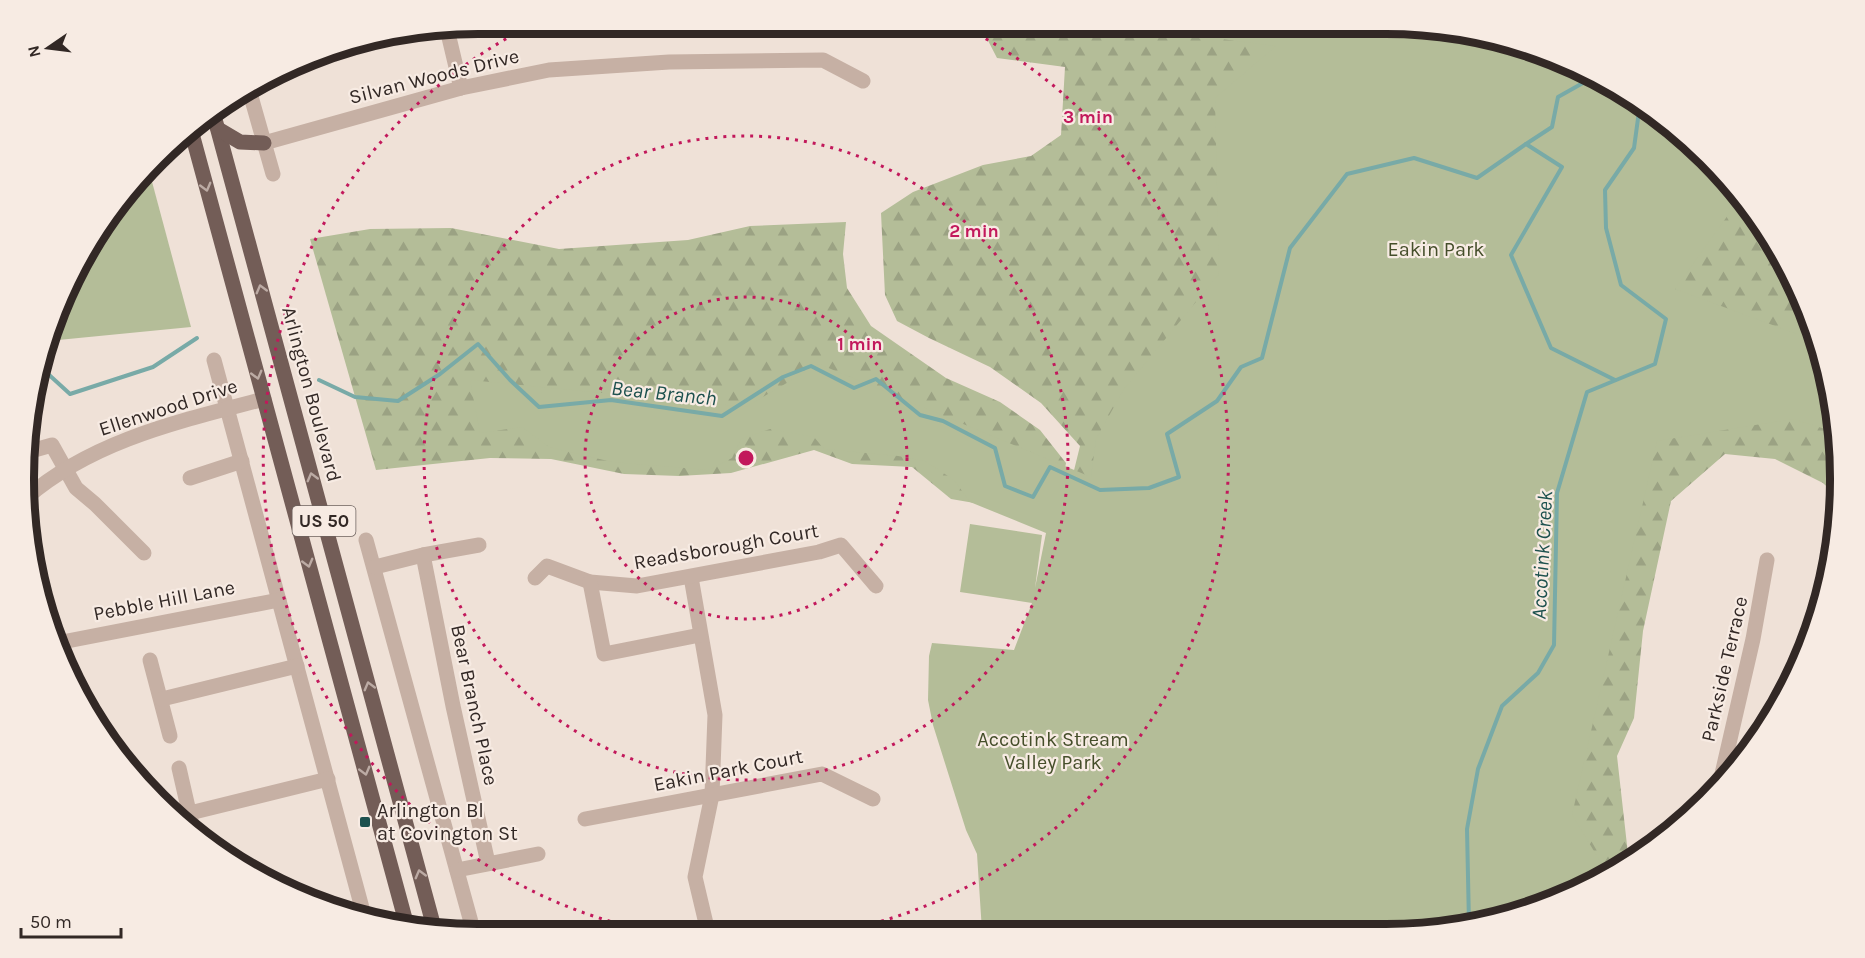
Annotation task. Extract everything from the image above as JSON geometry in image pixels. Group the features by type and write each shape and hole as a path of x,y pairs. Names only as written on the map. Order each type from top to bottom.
{"main road":[{"name":"Arlington Boulevard","path":"216,121 432,921"},
{"path":"218,129 240,142 264,143"},
{"name":"US 50","path":"193,139 405,917"}],"street":[{"path":"448,35 461,87"},
{"name":"Silvan Woods Drive","path":"264,143 461,87 549,70 669,62 823,60 863,81"},
{"path":"251,97 273,174"},
{"path":"214,360 362,907"},
{"name":"Ellenwood Drive","path":"34,491 52,477 98,451 149,431 264,399"},
{"path":"35,450 52,445 76,488 144,553"},
{"path":"190,478 242,461"},
{"path":"366,540 472,924"},
{"path":"375,567 423,555 479,545"},
{"name":"Readsborough Court","path":"535,578 547,566 590,582 637,586 819,552 842,545 876,586"},
{"name":"Bear Branch Place","path":"423,555 453,706 488,863"},
{"name":"Parkside Terrace","path":"1723,768 1759,610 1767,560"},
{"path":"691,577 715,715 712,795 696,877 706,924"},
{"path":"590,582 604,654 700,635"},
{"name":"Pebble Hill Lane","path":"65,641 279,600"},
{"path":"150,660 170,736"},
{"path":"162,699 297,666"},
{"path":"179,768 191,817"},
{"name":"Eakin Park Court","path":"585,819 822,774 873,800"},
{"path":"192,819 328,779"},
{"path":"457,870 538,855"}],"green space":[{"name":"Eakin Park","path":"985,34 1415,35 1473,43 1501,50 1556,68 1586,82 1448,919 1437,921 1064,511 1080,446 1041,403 990,367 897,321 885,295 881,213 913,192 983,165 1031,156 1061,135 1065,67 997,58"},
{"name":"Eakin Park","path":"1222,34 1386,34 1444,38 1501,50 1556,68 1583,80 1633,109 1679,145 1736,204 1675,289 1808,338 1822,392 1828,430 1793,419 1657,441 1572,815 1603,867 1583,878 1529,900 1473,915 1415,923 982,924 977,854 966,830 933,725 928,700 929,656 932,643 1014,650 1032,603 960,592 970,524 1042,535 1035,588 1046,533 970,502 954,480 925,461 824,449 814,437 770,429 741,439 732,458 709,470 612,462 549,447 522,427 480,433 470,380 746,407 819,364 1091,477 1096,439 1124,389 1219,274 1215,98 1276,46 1221,39"},
{"path":"1661,129 1700,165 1739,208 1785,282 1807,336 1822,392 1830,450 1830,490 1823,483 1775,459 1725,454 1671,501 1643,631 1634,718 1617,756 1628,852 1561,888 1627,280"},
{"path":"151,179 191,327 57,340 80,282 94,257 126,208"},
{"path":"846,222 843,254 847,288 871,326 946,378 1000,402 1040,430 1066,463 1056,517 951,499 912,467 852,464 814,450 731,473 679,476 624,474 551,459 490,458 376,470 310,239 370,229 451,228 559,249 688,240 750,226"}],"waterway":[{"name":"Bear Branch","path":"1526,144 1552,127 1558,97 1586,81"},
{"name":"Accotink Creek","path":"1469,916 1467,829 1478,769 1502,706 1538,673 1554,645 1557,493 1587,392 1655,364 1666,319 1621,285 1606,228 1605,190 1634,148 1639,113"},
{"name":"Bear Branch","path":"319,380 355,397 398,401 440,374 478,344 510,380 539,407 611,400 722,416 783,377 811,366 854,388 876,379 920,415 943,421 995,448 1005,486 1033,497 1050,467 1100,490 1149,488 1179,477 1167,434 1217,401 1241,367 1262,358 1290,248 1347,174 1414,158 1477,178 1526,144 1562,167 1511,255 1551,348 1615,380"},
{"name":"Bear Branch","path":"48,374 70,394 153,367 197,338"}],"place":[{"name":"Arlington Bl at Covington St","path":"365,822"}],"park label":[{"name":"Accotink Stream Valley Park","path":"1053,750"}]}
